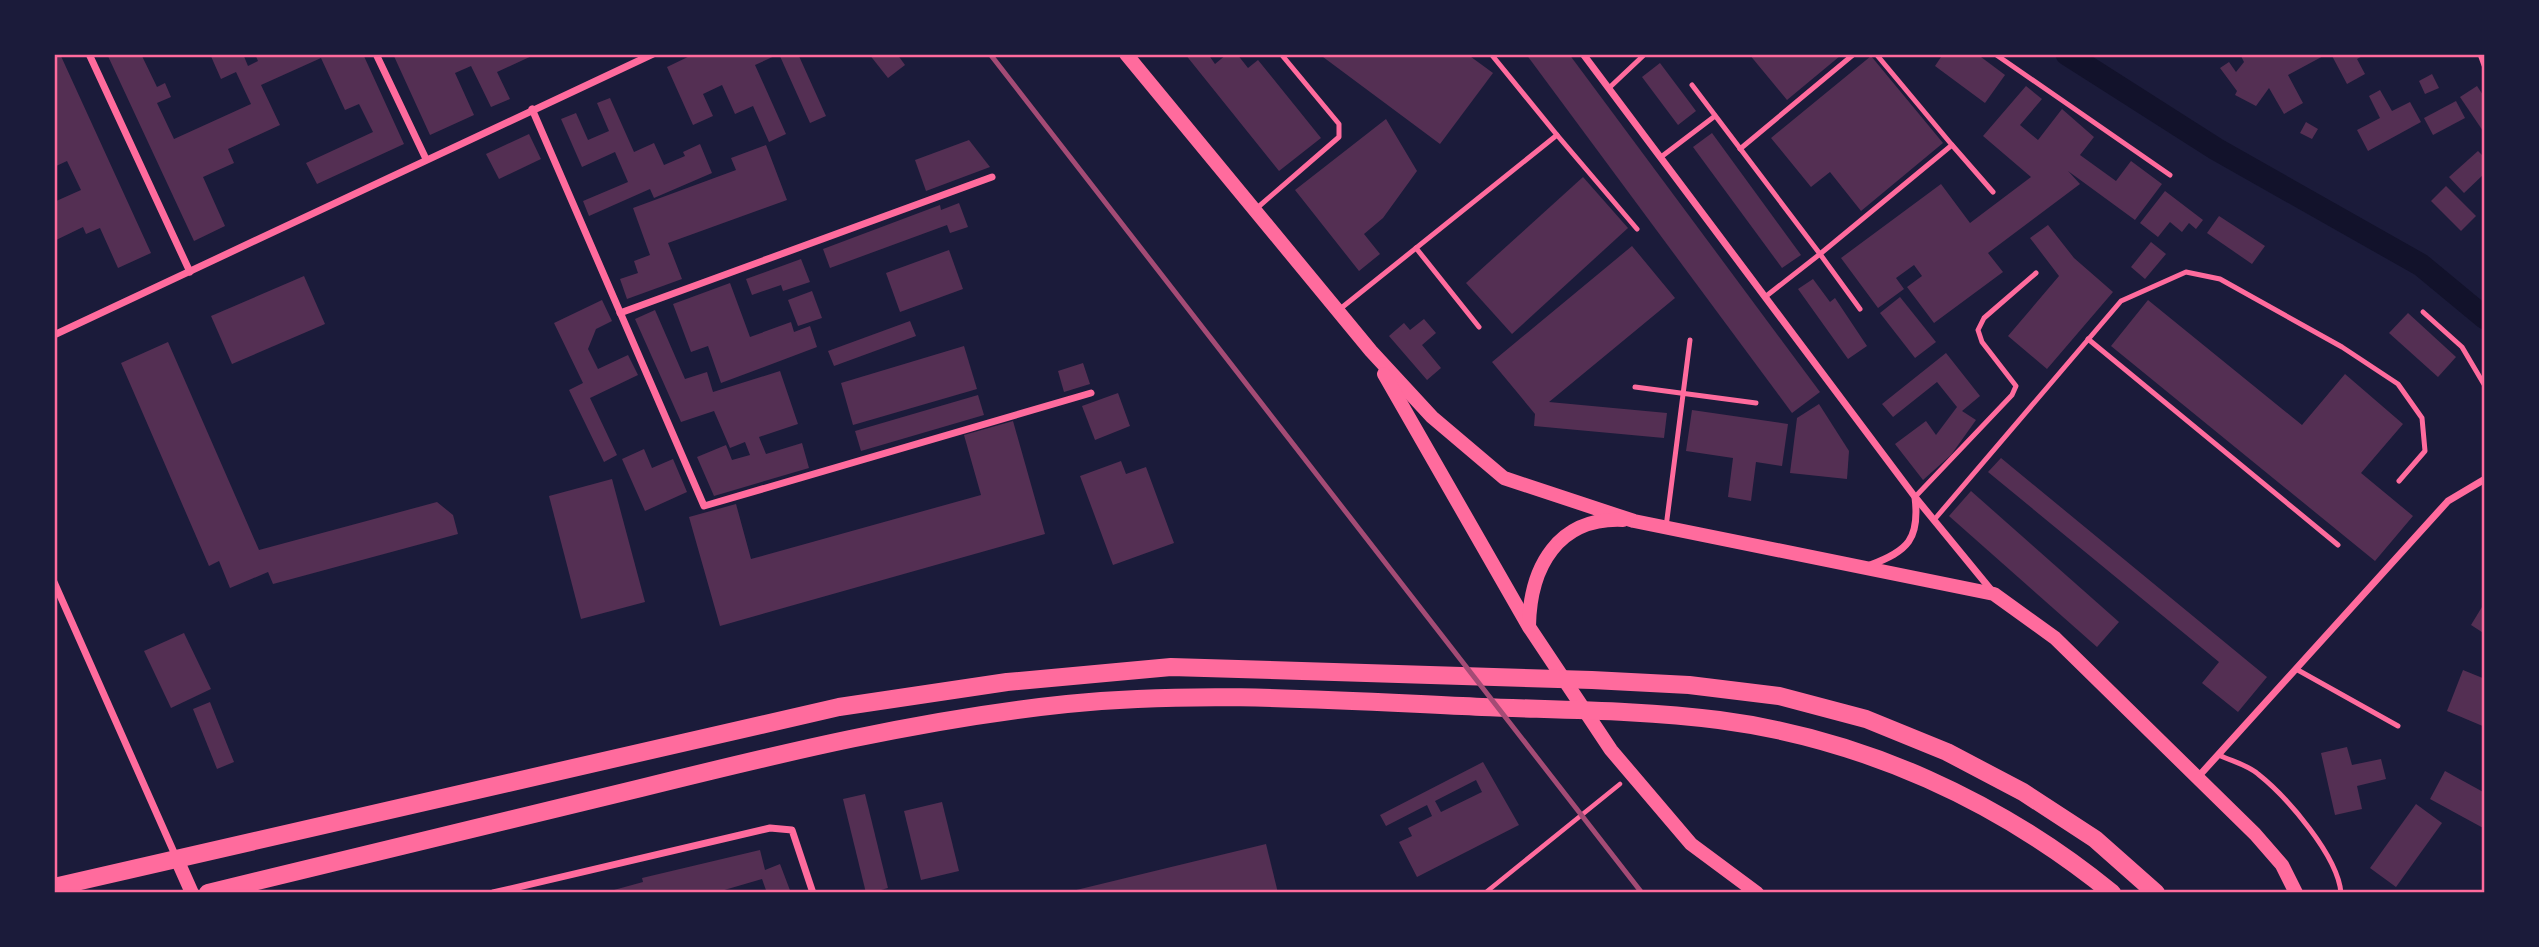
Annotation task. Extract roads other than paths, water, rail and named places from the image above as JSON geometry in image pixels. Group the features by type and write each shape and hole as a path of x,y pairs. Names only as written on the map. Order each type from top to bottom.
{"main road":[{"path":"1126,54 1371,351 1432,417 1504,478 1634,521 1994,594 2055,638 2197,778 2282,864 2296,893"},
{"path":"1371,351 1530,627 1611,750 1691,844 1757,893"},
{"path":"1530,627 1534,584 1542,562 1555,544 1592,522 1634,521"},
{"path":"54,887 839,707 1007,681 1171,667 1592,680 1689,685 1779,696 1866,719 1947,752 2023,792 2095,839 2156,893"},
{"path":"208,893 852,736 1068,704 1162,698 1321,700 1610,712 1719,720 1812,737 1900,765 1985,807 2063,853 2112,893"},
{"path":"176,857 192,893"}],"street":[{"path":"89,54 190,272"},
{"path":"376,54 426,159"},
{"path":"630,54 634,63"},
{"path":"54,335 653,54"},
{"path":"1583,54 1915,497 1994,594"},
{"path":"2481,54 2485,65"},
{"path":"532,110 704,506 1091,393"},
{"path":"620,313 992,177"},
{"path":"2197,778 2448,501 2485,479"},
{"path":"1864,568 1894,556 1912,541 1918,519 1915,497"},
{"path":"54,582 176,857"},
{"path":"493,893 770,828 792,830 813,893"}],"lane":[{"path":"1254,210 1339,138 1341,131 1339,124 1281,54"},
{"path":"1490,54 1637,229"},
{"path":"1609,88 1645,54"},
{"path":"1740,149 1854,54"},
{"path":"1875,54 1993,192"},
{"path":"1995,54 2170,175"},
{"path":"1692,85 1860,309"},
{"path":"1661,157 1715,116"},
{"path":"1338,311 1557,135"},
{"path":"1765,297 1952,145"},
{"path":"1416,248 1479,327"},
{"path":"1934,520 2121,301 2186,272 2220,279 2342,347 2398,384 2422,418 2425,451 2399,481"},
{"path":"1915,497 2012,395 2016,386 1982,342 1978,330 1984,318 2036,273"},
{"path":"2423,312 2462,347 2485,386"},
{"path":"1666,527 1690,340"},
{"path":"2088,340 2338,545"},
{"path":"1635,387 1756,404"},
{"path":"2296,669 2399,726"},
{"path":"2219,755 2257,773 2291,808 2334,863 2341,893"}],"waterway":[{"path":"2067,54 2216,149 2421,265 2485,318"}],"railway":[{"path":"990,54 1642,893"}]}
